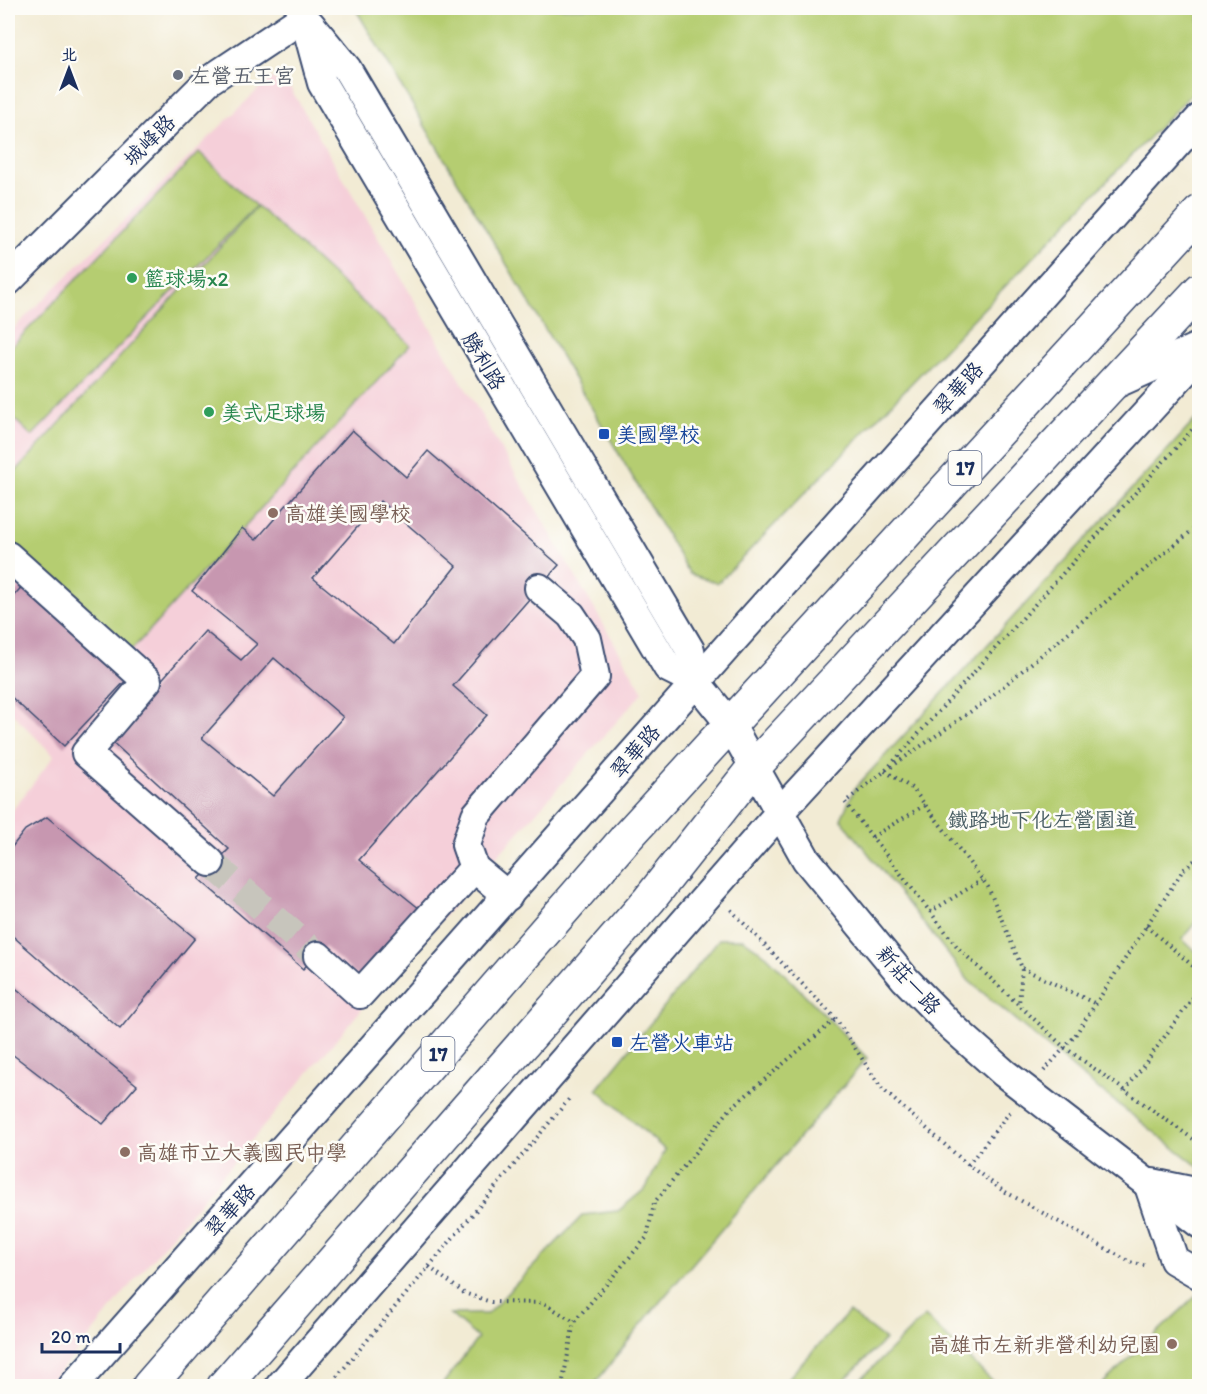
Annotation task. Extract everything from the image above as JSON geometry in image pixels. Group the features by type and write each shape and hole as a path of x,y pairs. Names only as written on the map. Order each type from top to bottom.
{"main road":[{"name":"17","path":"149,1386 618,847 1200,212"},
{"name":"17","path":"224,1386 649,900 755,766 1200,290"}],"street":[{"name":"城峰路","path":"8,281 208,81 301,12"},
{"name":"勝利路","path":"301,12 322,83 431,271 668,668 696,682 730,724"},
{"name":"翠華路","path":"73,1386 696,682 1200,118"},
{"path":"1147,410 1176,315"},
{"path":"1109,387 1200,346"},
{"path":"280,1386 780,812 1147,410 1200,355"},
{"path":"8,556 147,681 86,753 210,862"},
{"path":"508,896 474,868 466,845 476,814 595,676 587,639 571,615 538,588"},
{"name":"新莊一路","path":"730,724 807,859 905,979 951,1026 1026,1092 1200,1224"},
{"path":"318,957 360,994 474,868"},
{"name":"新莊一路","path":"1148,1183 1200,1193"},
{"path":"1148,1183 1174,1260 1200,1275"}],"path":[{"path":"885,771 1200,421"},
{"path":"1200,524 983,703 885,771 845,802 959,949 1064,1047 1200,1144"},
{"path":"885,771 913,789 988,887 1022,968 1019,1004"},
{"path":"872,837 925,805"},
{"path":"1064,1047 1096,1004 1183,870 1200,856"},
{"path":"930,912 982,880"},
{"path":"726,915 732,908 836,1019 882,1089 968,1165 1002,1190 1130,1262 1151,1267"},
{"path":"1146,926 1200,972"},
{"path":"1022,968 1096,1004"},
{"path":"1125,1091 1200,988"},
{"path":"562,1386 574,1322 647,1237 654,1203 731,1108 836,1019"},
{"path":"329,1386 575,1093"},
{"path":"429,1267 464,1293 490,1302 544,1304 574,1322"}],"shaded area":[{"name":"高雄美國學校","path":"270,78 288,84 643,692 361,1010 123,1294 79,1350 45,1386 8,1386 8,816 54,756 8,709 8,334"}],"green space":[{"path":"355,8 1199,8 1199,86 718,583 690,574"},
{"name":"籃球場x2","path":"199,152 256,206 32,436 8,413 8,350"},
{"name":"美式足球場","path":"257,206 410,345 128,654 8,544 8,480"},
{"name":"鐵路地下化左營園道","path":"1199,416 1200,917 1182,939 1199,955 1199,1167 1086,1079 969,981 841,819 855,788"},
{"path":"719,939 743,939 767,956 867,1058 648,1316 593,1386 441,1386 478,1338 450,1314 487,1314 583,1215 618,1211 646,1188 665,1150 597,1089"},
{"name":"高雄市左新非營利幼兒園","path":"1195,1297 1199,1301 1199,1386 1100,1386"},
{"path":"849,1312 885,1340 838,1386 781,1386"},
{"path":"925,1316 997,1386 854,1386"}],"building":[{"path":"352,430 406,477 428,451 559,565 453,686 487,715 359,860 420,909 360,978 325,947 303,969 199,879 229,849 109,739 205,631 241,660 257,644 192,591 242,528 256,540","holes":["380,501 456,566 394,644 313,578","274,658 343,717 273,796 202,738"]},
{"path":"27,581 130,676 64,746 8,694 8,602"},
{"path":"47,817 195,938 120,1029 8,932 8,852 25,830"},
{"path":"8,982 137,1085 103,1124 8,1051"}],"tunnel":[{"path":"210,862 318,956"}],"place":[{"name":"左營五王宮","path":"178,75"},
{"name":"籃球場x2","path":"132,278"},
{"name":"美式足球場","path":"209,412"},
{"name":"美國學校","path":"604,434"},
{"name":"高雄美國學校","path":"273,513"},
{"name":"左營火車站","path":"617,1042"},
{"name":"高雄市立大義國民中學","path":"125,1152"},
{"name":"高雄市左新非營利幼兒園","path":"1172,1344"}]}
